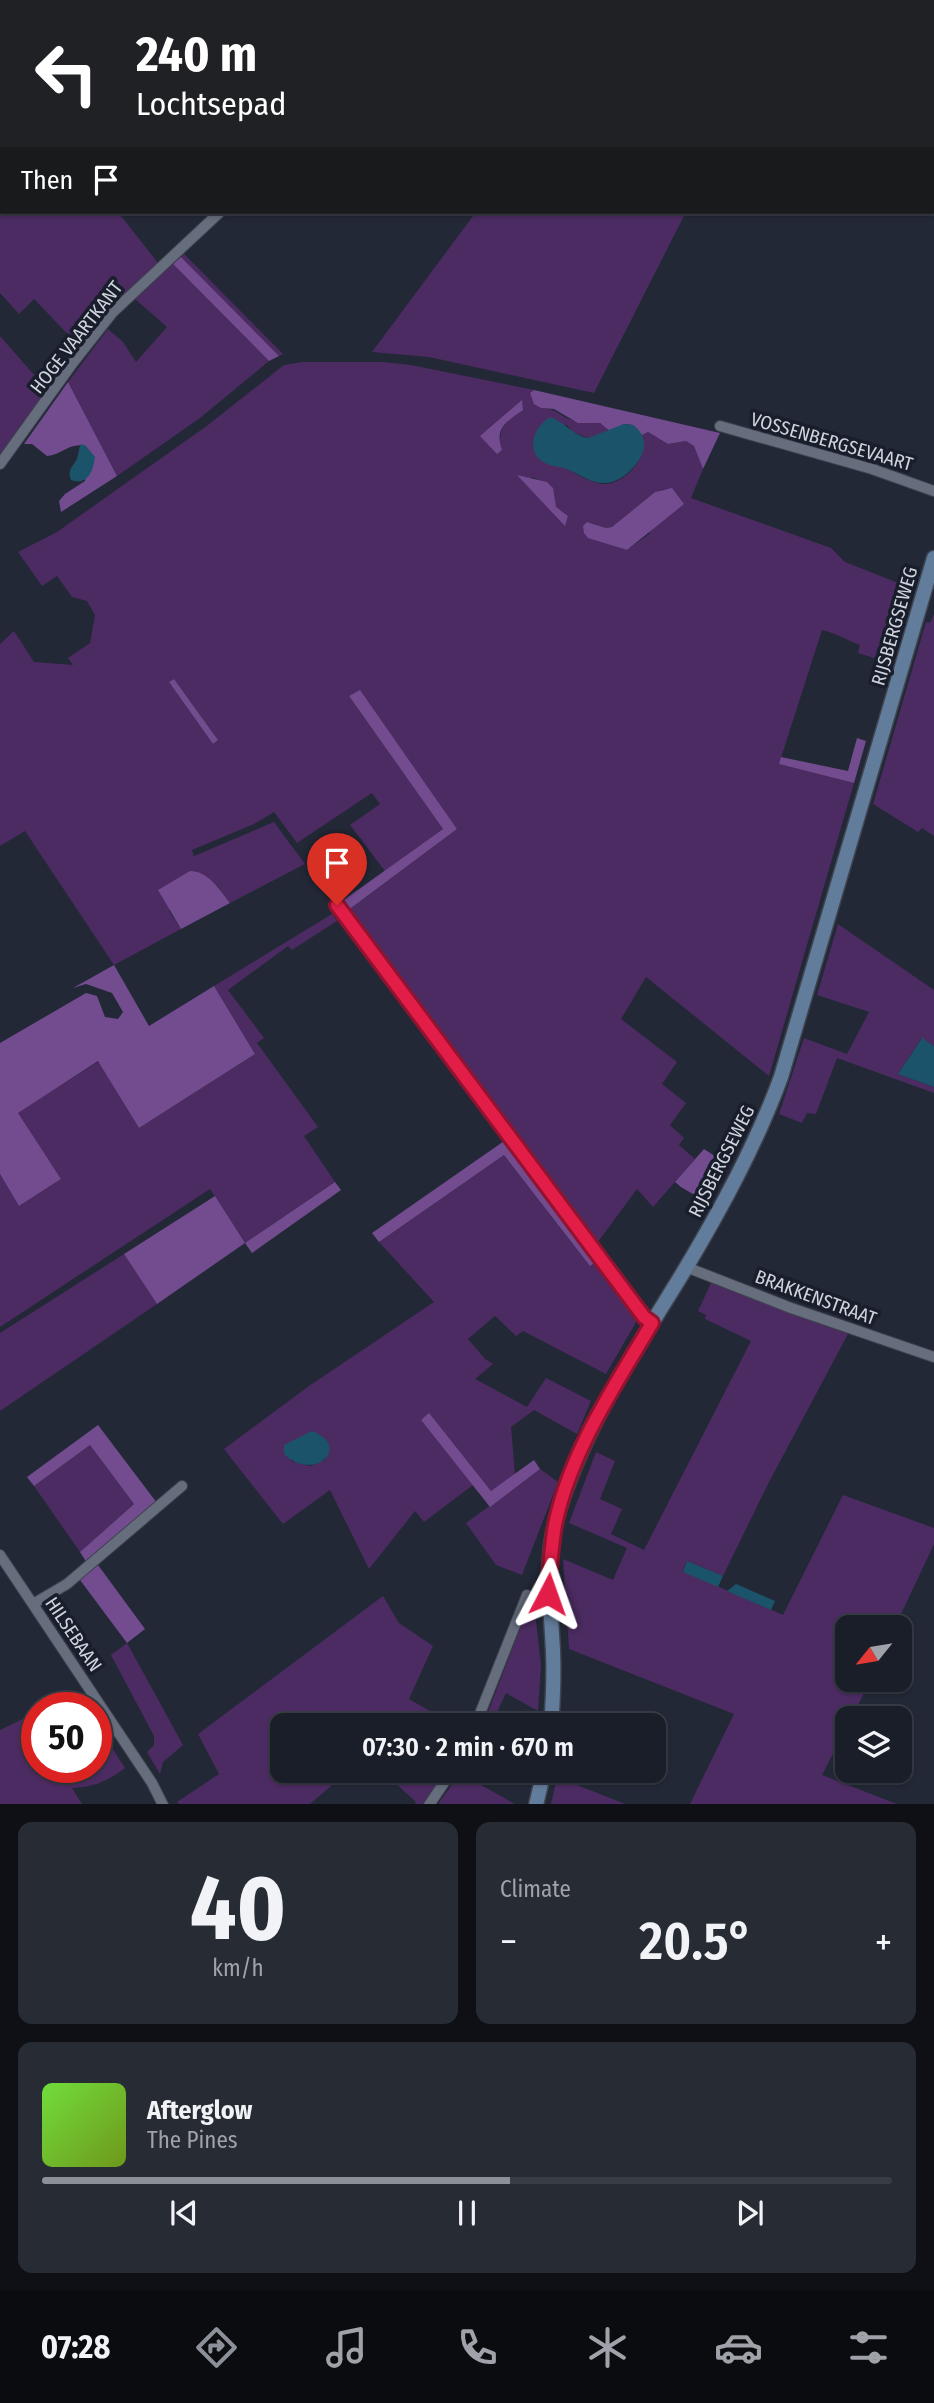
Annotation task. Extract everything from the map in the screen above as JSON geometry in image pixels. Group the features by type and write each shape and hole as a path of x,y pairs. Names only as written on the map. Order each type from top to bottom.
{"main road":[{"name":"RIJSBERGSEWEG","path":"552,1713 553,1652 548,1594 556,1522 573,1468 597,1418 750,1154 782,1077 934,558"},
{"path":"536,1804 541,1783"}],"street":[{"name":"HOGE VAARTKANT","path":"0,464 113,312 218,214"},
{"name":"VOSSENBERGSEVAART","path":"720,426 872,469 934,491"},
{"path":"337,905 644,1317 652,1323"},
{"name":"BRAKKENSTRAAT","path":"686,1267 791,1308 934,1357"},
{"path":"33,1604 67,1584 182,1486"},
{"name":"HILSEBAAN","path":"0,1556 152,1783 163,1804"},
{"path":"480,1713 527,1595"},
{"path":"429,1804 444,1783"}],"shaded area":[{"path":"0,214 120,214 158,263 118,300 80,347 34,299 19,314 0,293"},
{"path":"475,214 685,214 594,393 429,357 372,352"},
{"path":"184,254 283,354 279,356 181,257"},
{"path":"181,257 279,356 269,361 173,264"},
{"path":"173,264 269,361 200,418 117,476 68,382 108,329 123,342 136,362 167,327 135,299"},
{"path":"0,336 48,391 0,459"},
{"path":"302,362 382,362 411,365 534,390 530,393 541,408 552,410 572,420 601,424 610,431 588,438 573,432 566,424 569,470 601,484 622,478 635,467 642,451 642,435 648,432 668,444 686,441 694,446 703,469 691,498 831,548 845,562 906,586 902,609 905,613 890,663 858,653 860,645 822,630 779,764 854,783 769,1076 646,977 621,1019 677,1062 662,1084 686,1103 670,1125 684,1138 679,1145 695,1159 653,1207 637,1189 595,1246 347,911 457,829 360,691 349,696 443,829 385,871 350,825 380,804 372,793 297,843 274,812 254,824 192,850 194,856 274,822 305,864 230,903 218,887 195,871 169,911 181,929 114,965 25,831 0,846 0,644 14,631 34,662 73,665 68,658 90,643 95,615 87,601 72,597 57,576 42,586 18,552 57,532 208,425 284,365","holes":["522,401 519,413 502,429 500,443 481,436","531,477 551,487 556,508 568,516 565,525","665,489 649,534 627,550 599,541 588,522 606,528 612,527 655,492","174,679 218,740 213,744 169,682"]},
{"path":"68,382 117,476 61,512 59,501 85,481 86,446 70,447 47,456 32,444 24,444"},
{"path":"534,390 720,433 703,469 694,446 686,441 668,444 648,432 642,435 633,425 624,424 610,431 600,423 578,423 554,409 541,408 534,404 530,393"},
{"path":"522,400 523,410 501,430 502,450 497,454 480,436"},
{"path":"517,475 547,482 553,488 556,507 568,516 565,526"},
{"path":"672,488 684,504 627,550 588,538 584,533 583,526 587,522 606,528 612,527 655,492"},
{"path":"934,614 934,836 922,828 918,832 873,804 926,622 930,623"},
{"path":"174,679 218,740 213,744 169,682"},
{"path":"360,690 457,829 347,911 341,902 443,829 349,696"},
{"path":"857,738 866,741 854,783 779,764 781,757 848,771"},
{"path":"190,871 208,878 230,903 181,929 158,890"},
{"path":"332,914 337,921 292,950 288,946 228,990 264,1038 257,1043 318,1127 304,1136 335,1182 245,1243 210,1189 0,1327 0,1174 19,1206 61,1179 17,1113 99,1061 139,1128 255,1054 214,986"},
{"path":"838,924 934,990 934,1046 921,1039 898,1074 934,1087 934,1093 837,1058 816,1114 807,1113 802,1123 779,1114 804,1038 847,1054 869,1012 817,995"},
{"path":"114,965 149,1026 214,986 255,1054 139,1128 98,1061 18,1113 61,1179 19,1206 0,1174 0,1043 86,993 97,996 105,1017 118,1019 123,1012 112,993 86,984 73,988"},
{"path":"507,1139 597,1261 590,1266 504,1155 379,1242 372,1233"},
{"path":"704,1149 730,1166 708,1203 675,1182"},
{"path":"504,1155 590,1266 597,1261 639,1317 606,1374 523,1331 516,1336 495,1316 468,1339 485,1359 493,1364 475,1379 527,1407 546,1378 591,1401 577,1434 534,1410 511,1427 515,1475 491,1491 429,1414 421,1420 473,1485 424,1522 415,1511 369,1569 330,1490 283,1524 224,1449 309,1386 434,1302 379,1242","holes":["319,1434 328,1444 325,1460 310,1466 291,1461"]},
{"path":"335,1182 341,1190 252,1253 245,1243"},
{"path":"215,1196 245,1243 157,1304 124,1254"},
{"path":"124,1254 157,1304 0,1411 0,1333"},
{"path":"711,1283 848,1334 768,1484 723,1576 687,1561 683,1571 783,1615 843,1495 934,1528 934,1544 901,1615 835,1615 835,1692 865,1692 857,1706 835,1706 835,1750 822,1775 835,1780 835,1783 843,1783 897,1804 690,1804 734,1714 569,1649 563,1559 613,1580 627,1548 569,1523 596,1452 615,1461 600,1499 622,1509 611,1534 644,1550 751,1341 705,1319 706,1315 698,1311"},
{"path":"429,1413 491,1491 534,1460 540,1469 490,1507 421,1420"},
{"path":"98,1425 157,1503 87,1563 80,1552 134,1504 90,1445 34,1486 27,1477"},
{"path":"90,1445 134,1504 80,1552 34,1486"},
{"path":"540,1469 558,1482 522,1575 496,1565 466,1523"},
{"path":"98,1565 145,1629 127,1643 80,1580"},
{"path":"533,1595 541,1665 538,1711 506,1693 497,1713 488,1713"},
{"path":"383,1596 399,1623 433,1646 409,1699 433,1713 270,1713 270,1783 335,1783 310,1804 179,1804 177,1802 219,1774 198,1734"},
{"path":"127,1643 183,1745 163,1762 160,1774 147,1752 154,1745 154,1736 111,1655"},
{"path":"21,1720 21,1783 97,1783 72,1788 82,1804 0,1804 0,1730"},
{"path":"112,1748 125,1768 112,1776"},
{"path":"395,1783 439,1783 425,1804 415,1804 416,1802"},
{"path":"453,1783 478,1783 515,1804 438,1804"},
{"path":"556,1783 572,1783 625,1804 551,1804"}],"water":[{"path":"550,417 588,438 624,424 633,425 643,438 642,454 627,473 605,483 591,481 566,469 546,464 537,457 533,445 536,432"},
{"path":"81,444 95,457 93,467 86,479 71,480 70,469 77,459"},
{"path":"922,1038 934,1046 934,1087 898,1074"},
{"path":"312,1431 324,1438 329,1445 329,1453 325,1459 317,1464 307,1465 295,1462 284,1454 284,1445"},
{"path":"687,1561 723,1576 718,1587 683,1572"},
{"path":"736,1584 775,1601 771,1610 727,1591"}],"route":[{"path":"337,905 644,1317 652,1323 597,1418 573,1468 556,1522 548,1594"}]}
